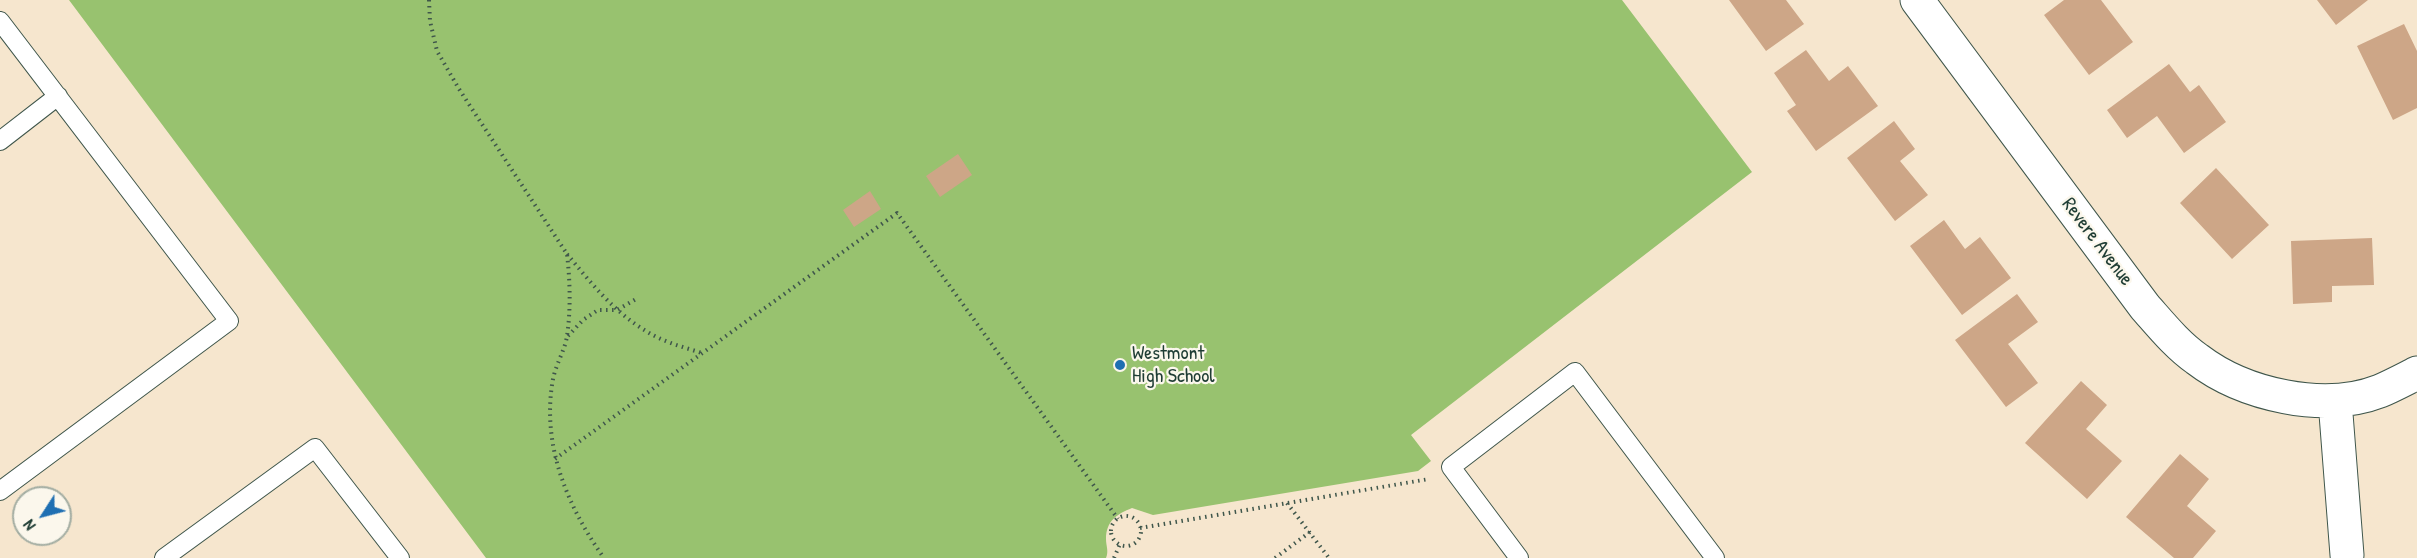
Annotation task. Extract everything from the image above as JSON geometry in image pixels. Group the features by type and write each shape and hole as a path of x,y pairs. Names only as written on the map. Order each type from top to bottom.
{"street":[{"name":"Revere Avenue","path":"1917,0 2145,307 2197,360 2261,391 2293,399 2335,401 2378,392 2417,373"},
{"path":"2335,401 2347,555"}],"lane":[{"path":"0,21 229,321 1,487"},
{"path":"0,141 58,96"},
{"path":"1520,558 1451,467 1575,372 1715,558"},
{"path":"164,558 315,448 400,558"}],"path":[{"path":"429,0 430,21 437,51 459,89 550,224 567,254 618,310 647,332 670,343 702,352"},
{"path":"555,459 897,213 1118,519"},
{"path":"567,254 570,279 567,337 554,377 550,407 555,459 568,496 604,558"},
{"path":"567,337 583,320 598,310 618,310 638,298"},
{"path":"1140,528 1430,479 1436,488"},
{"path":"1287,503 1329,558"},
{"path":"1123,516 1131,517 1140,528 1139,536 1134,543 1128,545 1120,544 1113,538 1111,532 1114,522 1123,516"},
{"path":"1275,558 1310,532"},
{"path":"1114,558 1120,544"}],"green space":[{"name":"Westmont High School","path":"69,0 1622,0 1752,172 1411,435 1431,461 1418,471 1153,515 1132,508 1117,516 1110,523 1106,539 1106,558 486,558"}],"building":[{"path":"1729,0 1786,0 1804,24 1766,51"},
{"path":"2064,0 2101,0 2133,42 2089,75 2044,15"},
{"path":"2317,0 2368,0 2336,25"},
{"path":"2404,24 2417,51 2417,108 2393,120 2357,46"},
{"path":"1806,50 1829,81 1848,66 1878,106 1816,151 1787,111 1796,105 1774,73"},
{"path":"2169,64 2190,92 2199,85 2226,122 2184,153 2157,116 2127,138 2107,110"},
{"path":"1894,121 1915,149 1900,161 1928,195 1895,221 1847,158"},
{"path":"958,154 972,175 940,197 926,176"},
{"path":"2216,168 2269,225 2232,259 2180,203"},
{"path":"870,191 881,209 854,227 843,210"},
{"path":"1944,220 1965,249 1980,237 2011,278 1962,315 1910,246"},
{"path":"2372,238 2374,285 2332,286 2332,302 2293,304 2291,241"},
{"path":"2017,294 2038,322 2008,344 2038,383 2006,407 1955,340"},
{"path":"2081,381 2107,405 2086,429 2122,461 2087,499 2025,443"},
{"path":"2180,454 2209,479 2187,506 2216,531 2193,558 2174,558 2126,517"}],"place":[{"name":"Westmont High School","path":"1120,365"}]}
